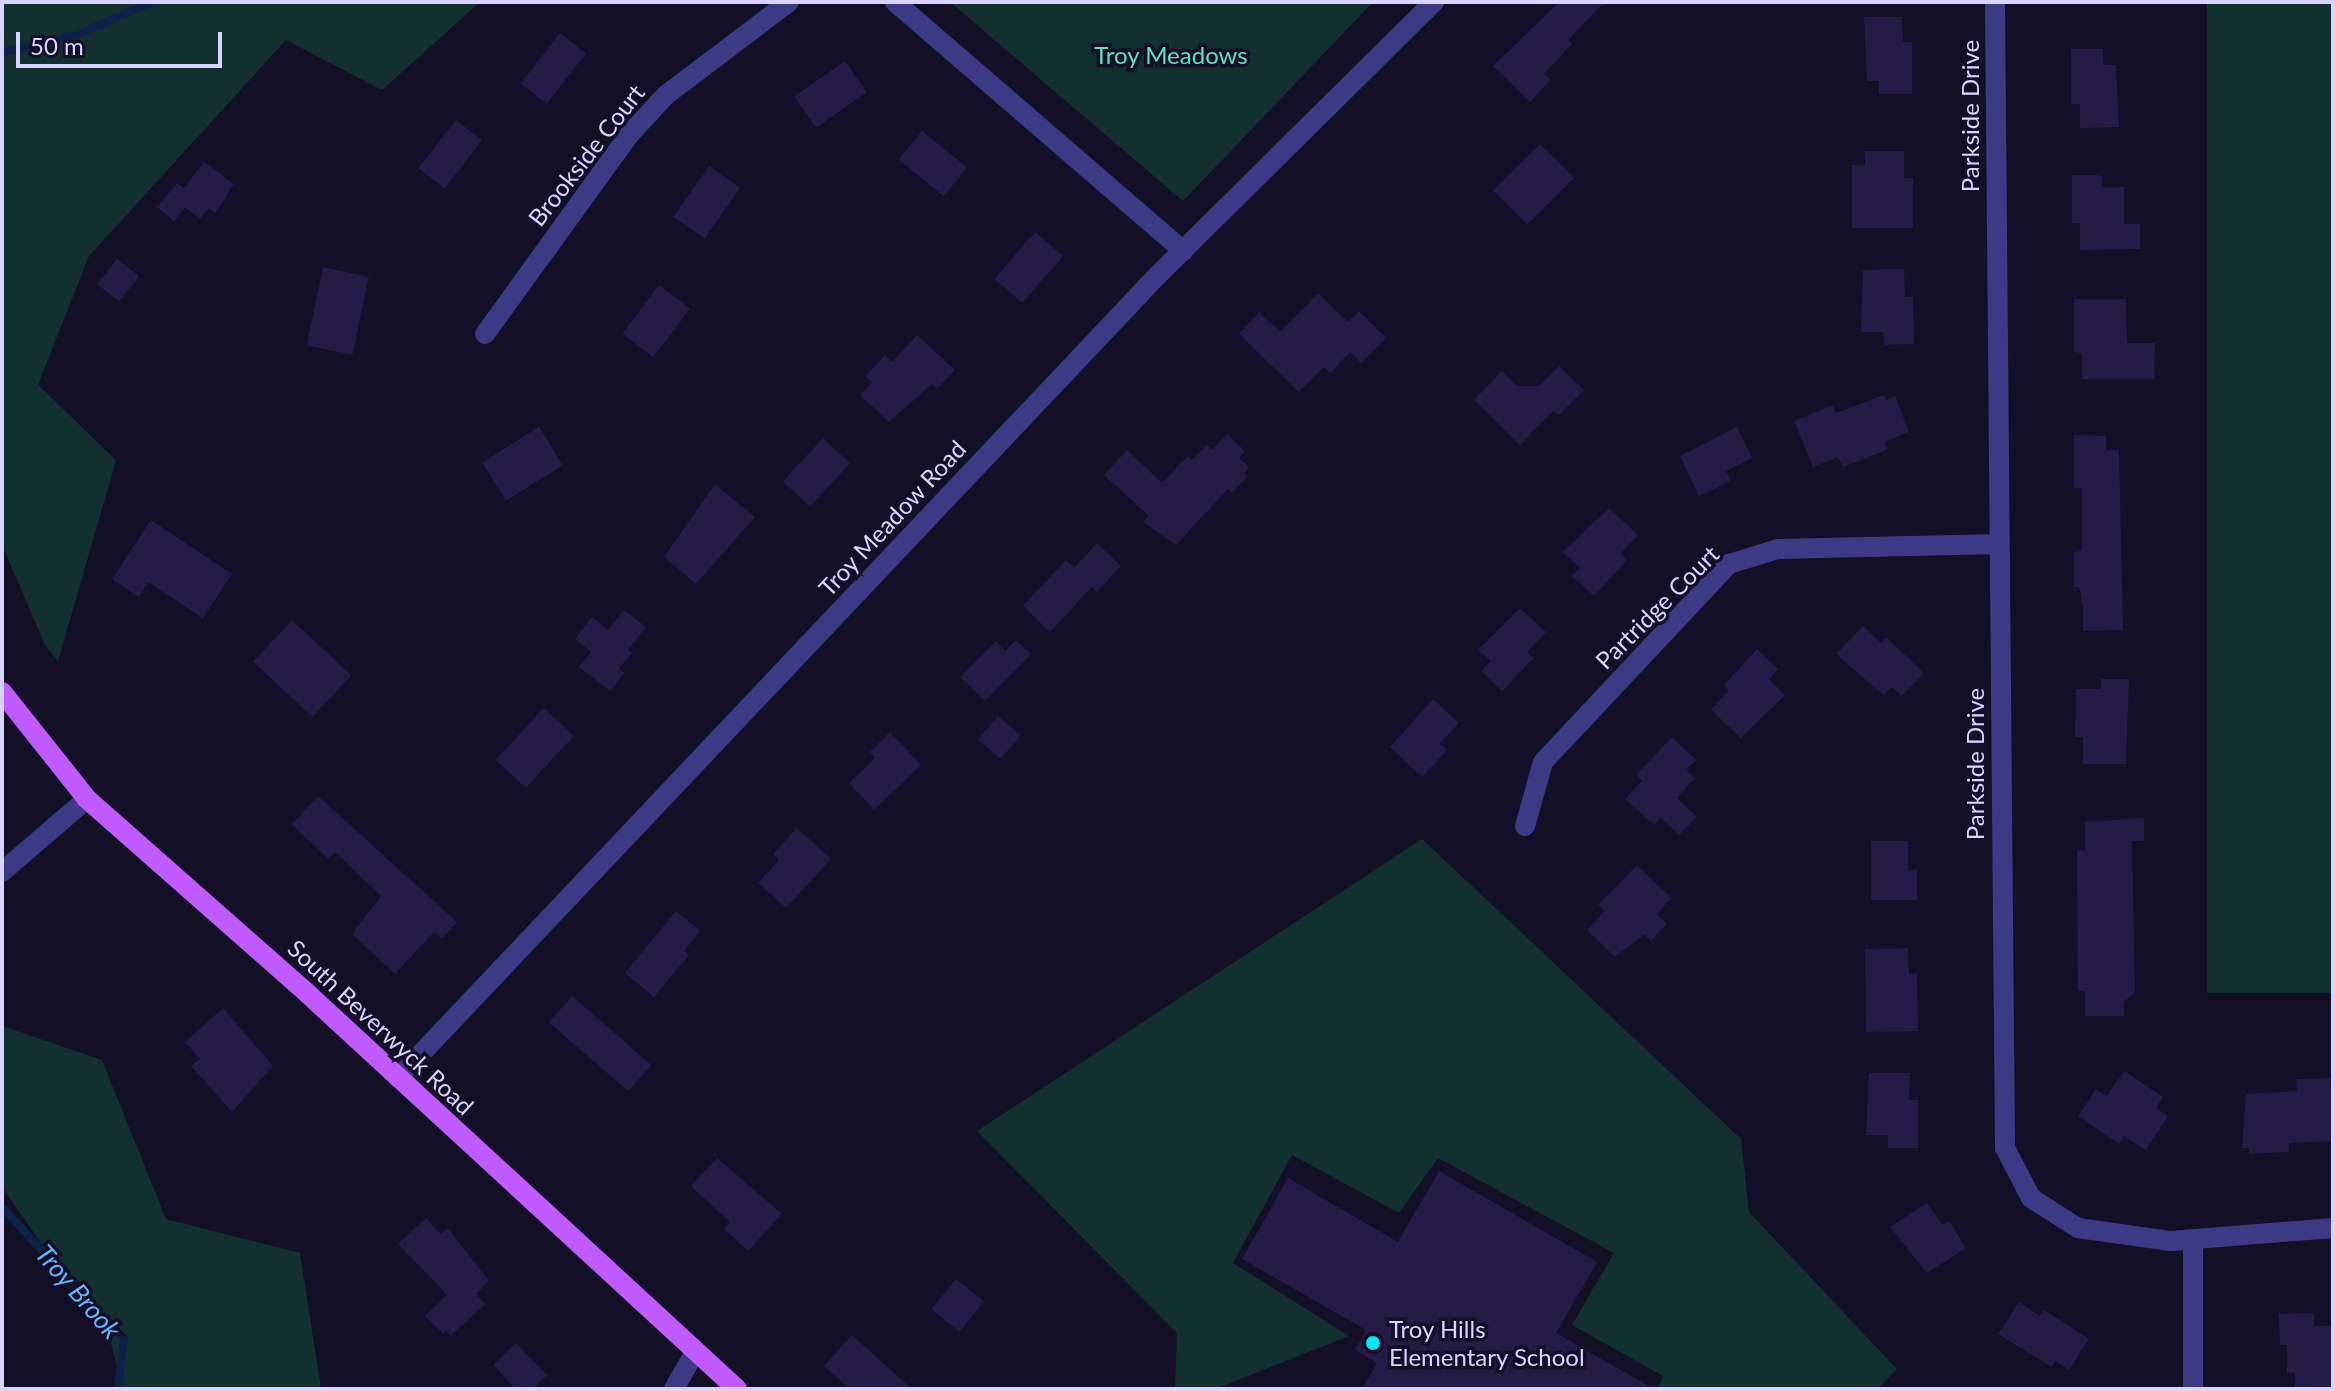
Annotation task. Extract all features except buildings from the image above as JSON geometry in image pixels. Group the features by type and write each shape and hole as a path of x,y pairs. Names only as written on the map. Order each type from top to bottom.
{"main road":[{"name":"South Beverwyck Road","path":"2,692 87,799 398,1078 737,1389"}],"street":[{"name":"Brookside Court","path":"485,334 647,115 666,95 789,2"},
{"path":"895,2 1183,251"},
{"name":"Troy Meadow Road","path":"398,1078 1183,251 1434,2"},
{"name":"Parkside Drive","path":"1995,2 2005,1148 2031,1198 2078,1228 2125,1238 2193,1240 2333,1228"},
{"name":"Partridge Court","path":"1525,826 1543,762 1729,564 1778,549 1999,544"},
{"path":"2,872 87,799"},
{"path":"2193,1240 2193,1389"},
{"path":"674,1389 695,1352"}],"green space":[{"path":"2,2 480,2 382,90 286,40 89,256 38,385 116,460 58,661 45,645 2,545"},
{"name":"Troy Meadows","path":"950,2 1373,2 1183,201"},
{"path":"2207,2 2333,2 2333,993 2207,993"},
{"path":"1422,839 1741,1139 1749,1212 1897,1369 1878,1389 1657,1389 1663,1376 1572,1325 1614,1253 1438,1158 1399,1213 1292,1155 1233,1263 1349,1336 1215,1389 1175,1389 1177,1333 977,1131"},
{"path":"2,1026 102,1060 166,1219 300,1253 321,1389 123,1389 111,1344 2,1187"}],"waterway":[{"name":"Troy Brook","path":"2,53 79,34 152,2"},
{"name":"Troy Brook","path":"2,1207 124,1339 118,1389"}],"place":[{"name":"Troy Hills Elementary School","path":"1373,1343"}]}
